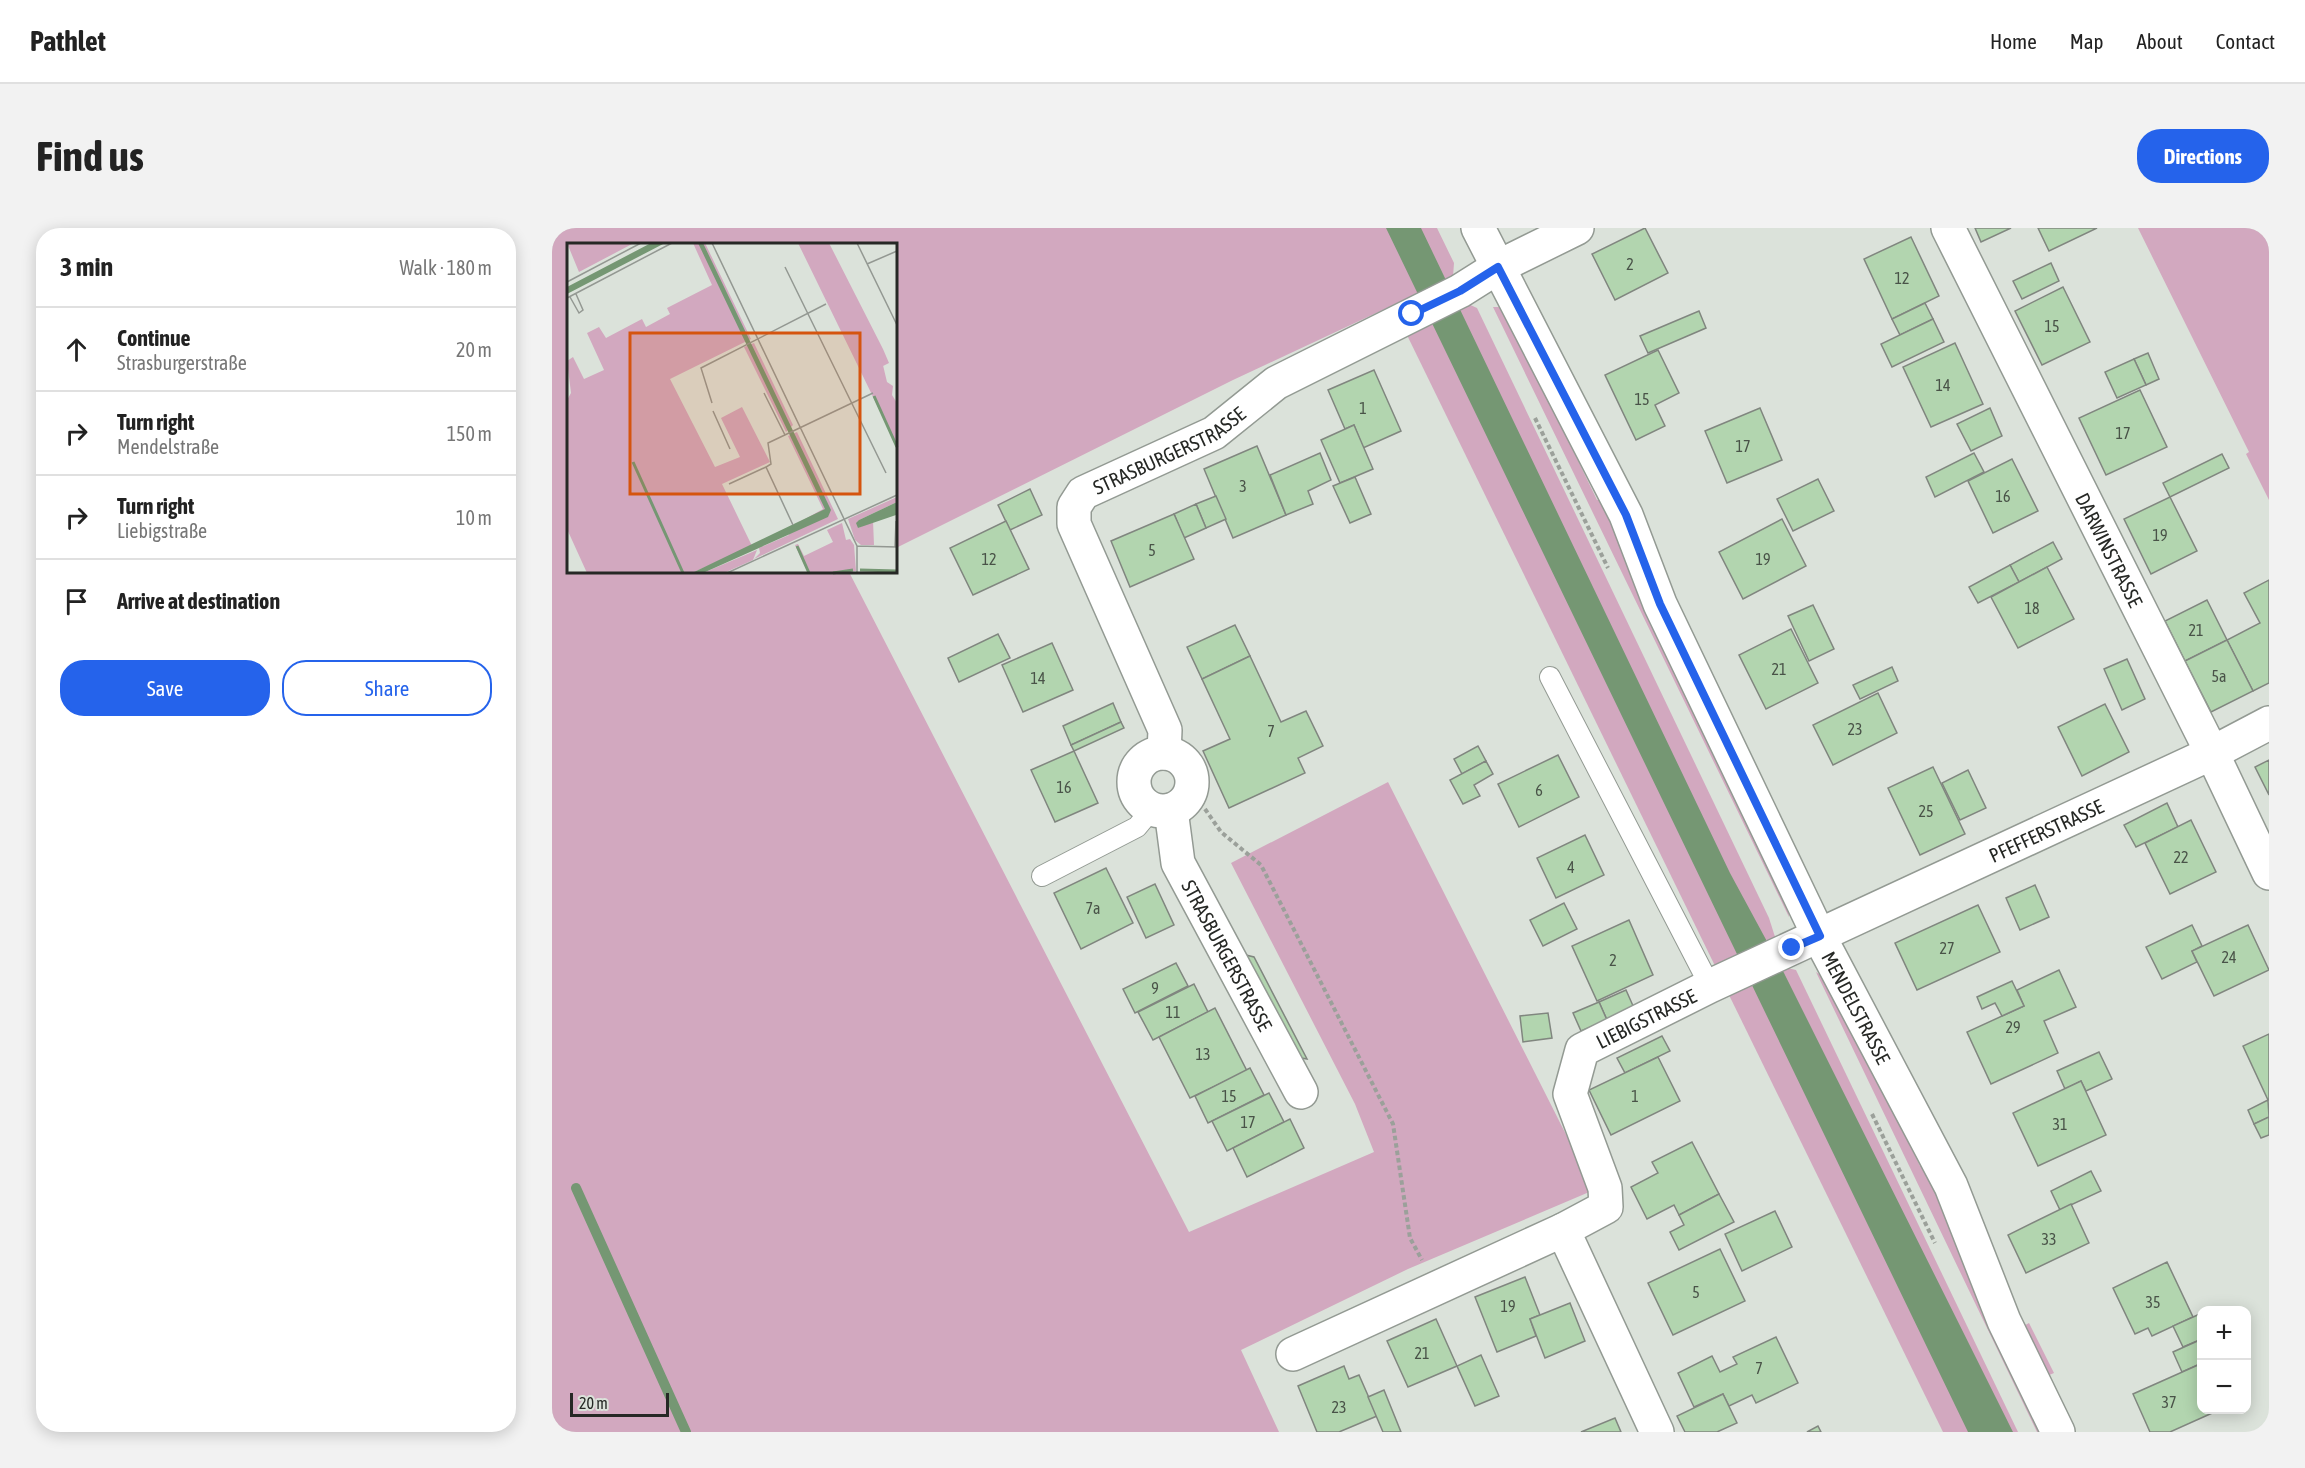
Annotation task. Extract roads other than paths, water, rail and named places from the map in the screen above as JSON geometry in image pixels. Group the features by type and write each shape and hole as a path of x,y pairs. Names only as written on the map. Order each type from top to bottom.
{"street":[{"name":"MENDELSTRASSE","path":"1478,228 1626,515 1660,604 1820,936 1952,1186 2004,1321 2058,1432"},
{"name":"STRASBURGERSTRASSE","path":"1164,753 1165,730 1074,524 1074,507 1083,493 1214,433 1275,383 1460,291 1498,267 1577,228"},
{"name":"DARWINSTRASSE","path":"1948,228 2212,753 2269,873"},
{"name":"PFEFFERSTRASSE","path":"1820,936 2212,753 2269,723"},
{"name":"STRASBURGERSTRASSE","path":"1172,802 1137,796 1135,776 1145,759 1164,753 1183,760 1192,778 1172,802 1178,863 1301,1092"},
{"name":"LIEBIGSTRASSE","path":"1293,1354 1563,1230 1606,1207 1605,1188 1570,1094 1582,1050 1820,936"},
{"path":"1563,1230 1658,1432"}],"lane":[{"name":"LIEBIGSTRASSE","path":"1550,677 1724,981"},
{"path":"1042,876 1137,827 1172,802"}],"waterway":[{"path":"576,1188 686,1432"}]}
